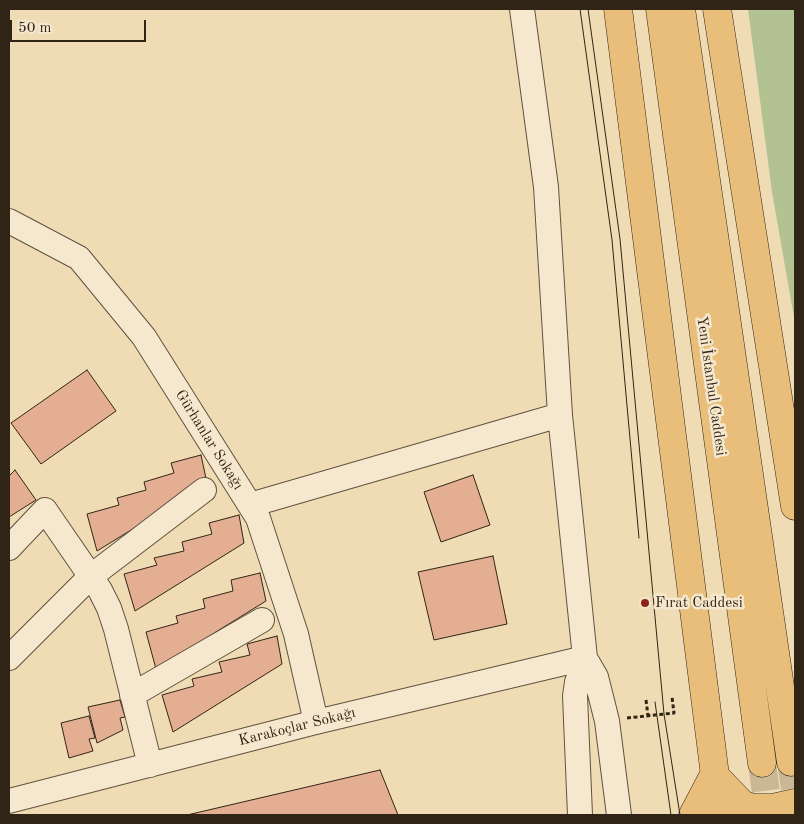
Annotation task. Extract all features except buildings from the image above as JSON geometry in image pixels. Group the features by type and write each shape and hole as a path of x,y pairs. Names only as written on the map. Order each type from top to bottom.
{"highway":[{"path":"618,9 720,815"},
{"name":"Yeni İstanbul Caddesi","path":"660,9 762,763"},
{"name":"Yeni İstanbul Caddesi","path":"681,9 791,762"},
{"path":"717,9 795,506"},
{"path":"714,775 742,805 753,808 773,808 795,804"},
{"path":"693,815 714,775"}],"street":[{"path":"522,9 546,187 560,415 585,658 596,677 607,721 619,815"},
{"name":"Gürhanlar Sokağı","path":"9,220 79,258 144,337 258,518 296,634 316,722"},
{"path":"250,506 560,415"},
{"path":"9,658 90,577 204,490"},
{"path":"9,548 45,510 109,608 150,765"},
{"path":"132,695 262,620"},
{"path":"580,815 576,696 577,682 585,658"},
{"name":"Karakoçlar Sokağı","path":"11,802 316,722 585,658"}],"path":[{"path":"607,721 674,713 672,697"},
{"path":"646,700 648,716"}],"green space":[{"path":"748,9 795,9 795,323 772,192"}],"tunnel":[{"path":"791,762 795,788"},
{"path":"762,763 769,815"}],"tram line":[{"path":"580,9 612,240 639,538"},
{"path":"588,9 620,239 664,714 680,815"},
{"path":"655,702 671,815"}],"place":[{"name":"Fırat Caddesi","path":"645,603"}]}
